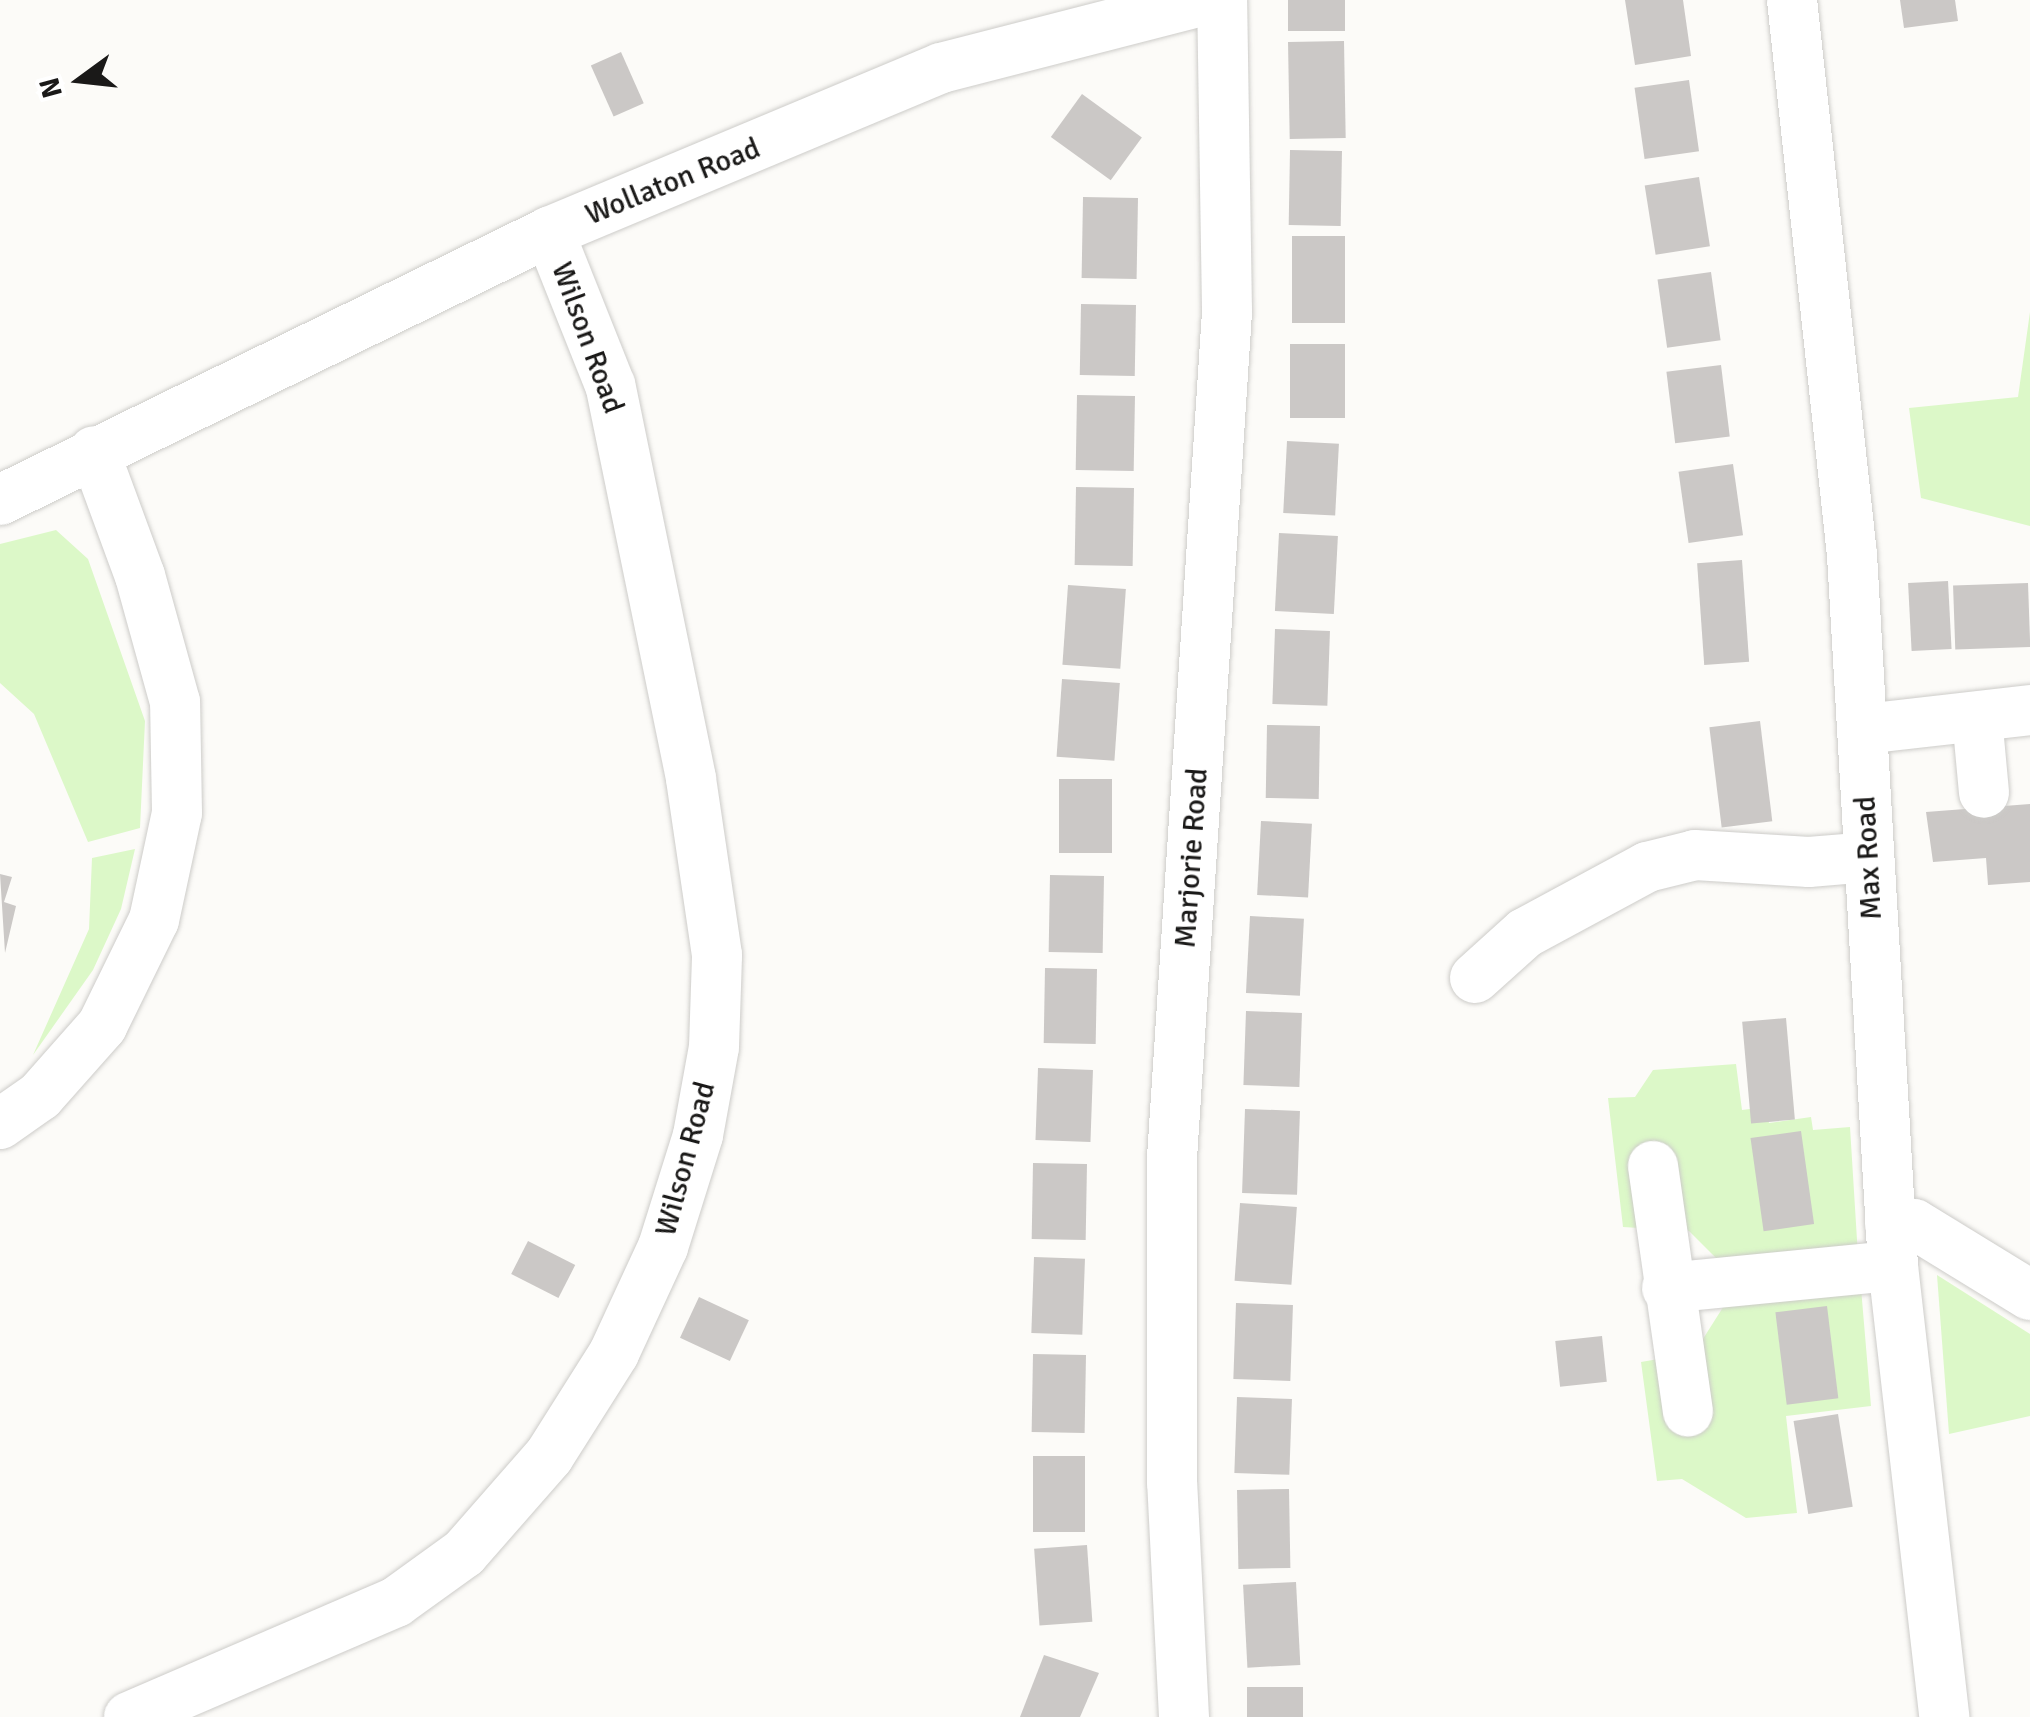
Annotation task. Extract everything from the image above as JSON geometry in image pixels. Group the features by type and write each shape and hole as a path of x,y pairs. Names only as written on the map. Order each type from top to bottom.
{"street":[{"name":"Wollaton Road","path":"0,500 549,232 941,68 1206,0"},
{"name":"Marjorie Road","path":"1184,1717 1172,1484 1172,1158 1227,311 1222,0"},
{"name":"Max Road","path":"1792,0 1852,555 1892,1245 1944,1717"},
{"name":"Wilson Road","path":"129,1717 396,1602 464,1553 549,1456 614,1353 663,1247 698,1135 714,1047 716,956 691,778 610,386 549,232"},
{"path":"0,1124 40,1096 102,1026 154,920 177,813 175,702 140,576 94,451"},
{"path":"1864,729 2030,710"},
{"path":"1977,717 1984,793"},
{"path":"1475,978 1525,933 1641,853 1809,862 1868,857"},
{"path":"1653,1166 1667,1288 1688,1412"},
{"path":"1667,1288 1892,1245 1914,1224 2030,1296"}],"green space":[{"path":"2030,312 2030,526 1921,498 1909,408 2018,397"},
{"path":"56,530 88,559 145,721 140,828 88,842 34,714 0,683 0,544"},
{"path":"135,849 121,909 93,970 33,1055 89,929 92,858"},
{"path":"1736,1064 1742,1110 1766,1107 1769,1123 1811,1117 1813,1130 1850,1127 1858,1256 1726,1268 1689,1231 1623,1227 1608,1098 1635,1097 1653,1070"},
{"path":"1937,1275 2030,1334 2030,1416 1949,1434"},
{"path":"1861,1288 1871,1406 1786,1416 1797,1513 1746,1518 1682,1479 1657,1481 1641,1362 1682,1355 1701,1342 1727,1301"}],"building":[{"path":"1288,0 1345,0 1345,31 1288,31"},
{"path":"1625,0 1683,0 1691,56 1635,65"},
{"path":"1900,0 1955,0 1958,21 1904,28"},
{"path":"1344,41 1346,138 1290,139 1288,42"},
{"path":"621,52 644,103 614,117 591,65"},
{"path":"1689,80 1699,151 1645,159 1635,88"},
{"path":"1082,94 1142,137 1111,180 1051,137"},
{"path":"1290,150 1342,151 1341,226 1289,225"},
{"path":"1699,177 1710,246 1656,255 1645,186"},
{"path":"1083,197 1138,198 1137,279 1082,278"},
{"path":"1292,236 1345,236 1345,323 1292,323"},
{"path":"1711,272 1721,340 1667,348 1658,280"},
{"path":"1081,304 1136,305 1135,376 1080,375"},
{"path":"1290,344 1345,344 1345,418 1290,418"},
{"path":"1721,365 1730,436 1675,443 1666,372"},
{"path":"1077,395 1135,396 1134,471 1076,470"},
{"path":"1287,441 1339,444 1335,516 1283,513"},
{"path":"1733,464 1743,535 1689,543 1679,472"},
{"path":"1076,487 1134,488 1133,566 1075,565"},
{"path":"1279,533 1338,536 1334,614 1275,611"},
{"path":"1742,560 1749,662 1704,665 1697,563"},
{"path":"1948,581 1952,649 1912,651 1908,583"},
{"path":"2028,583 2030,647 1955,650 1953,586"},
{"path":"1068,585 1126,589 1120,669 1062,665"},
{"path":"1275,629 1330,631 1327,706 1272,704"},
{"path":"1062,679 1120,683 1114,761 1057,757"},
{"path":"1760,721 1772,821 1722,827 1709,727"},
{"path":"1267,725 1320,726 1319,799 1266,798"},
{"path":"1059,779 1112,779 1112,853 1059,853"},
{"path":"2030,804 2030,882 1988,885 1986,858 1933,862 1926,812"},
{"path":"1261,821 1312,824 1308,898 1257,895"},
{"path":"0,874 12,877 4,902 16,906 5,953"},
{"path":"1050,875 1104,876 1103,953 1049,952"},
{"path":"1250,916 1304,919 1300,996 1246,993"},
{"path":"1045,968 1097,969 1096,1044 1044,1043"},
{"path":"1246,1011 1302,1013 1299,1087 1243,1085"},
{"path":"1786,1018 1795,1120 1751,1123 1742,1022"},
{"path":"1038,1068 1093,1070 1090,1142 1035,1140"},
{"path":"1245,1109 1300,1111 1297,1195 1242,1193"},
{"path":"1801,1131 1814,1224 1764,1231 1750,1138"},
{"path":"1033,1163 1087,1164 1086,1240 1032,1239"},
{"path":"1240,1203 1297,1207 1291,1285 1235,1281"},
{"path":"528,1241 575,1265 558,1298 511,1274"},
{"path":"1034,1257 1085,1259 1082,1335 1031,1333"},
{"path":"699,1297 749,1320 730,1361 680,1338"},
{"path":"1236,1303 1293,1305 1290,1381 1233,1379"},
{"path":"1827,1306 1838,1398 1787,1405 1775,1312"},
{"path":"1602,1336 1607,1382 1560,1387 1555,1341"},
{"path":"1033,1354 1086,1355 1085,1433 1032,1432"},
{"path":"1237,1397 1292,1399 1289,1475 1234,1473"},
{"path":"1838,1414 1853,1507 1808,1514 1794,1421"},
{"path":"1033,1456 1085,1456 1085,1532 1033,1532"},
{"path":"1289,1489 1290,1568 1238,1569 1237,1490"},
{"path":"1087,1545 1092,1622 1040,1626 1034,1549"},
{"path":"1296,1582 1300,1665 1247,1668 1243,1585"},
{"path":"1044,1655 1099,1673 1080,1717 1020,1717"},
{"path":"1247,1687 1303,1687 1303,1717 1247,1717"}]}
